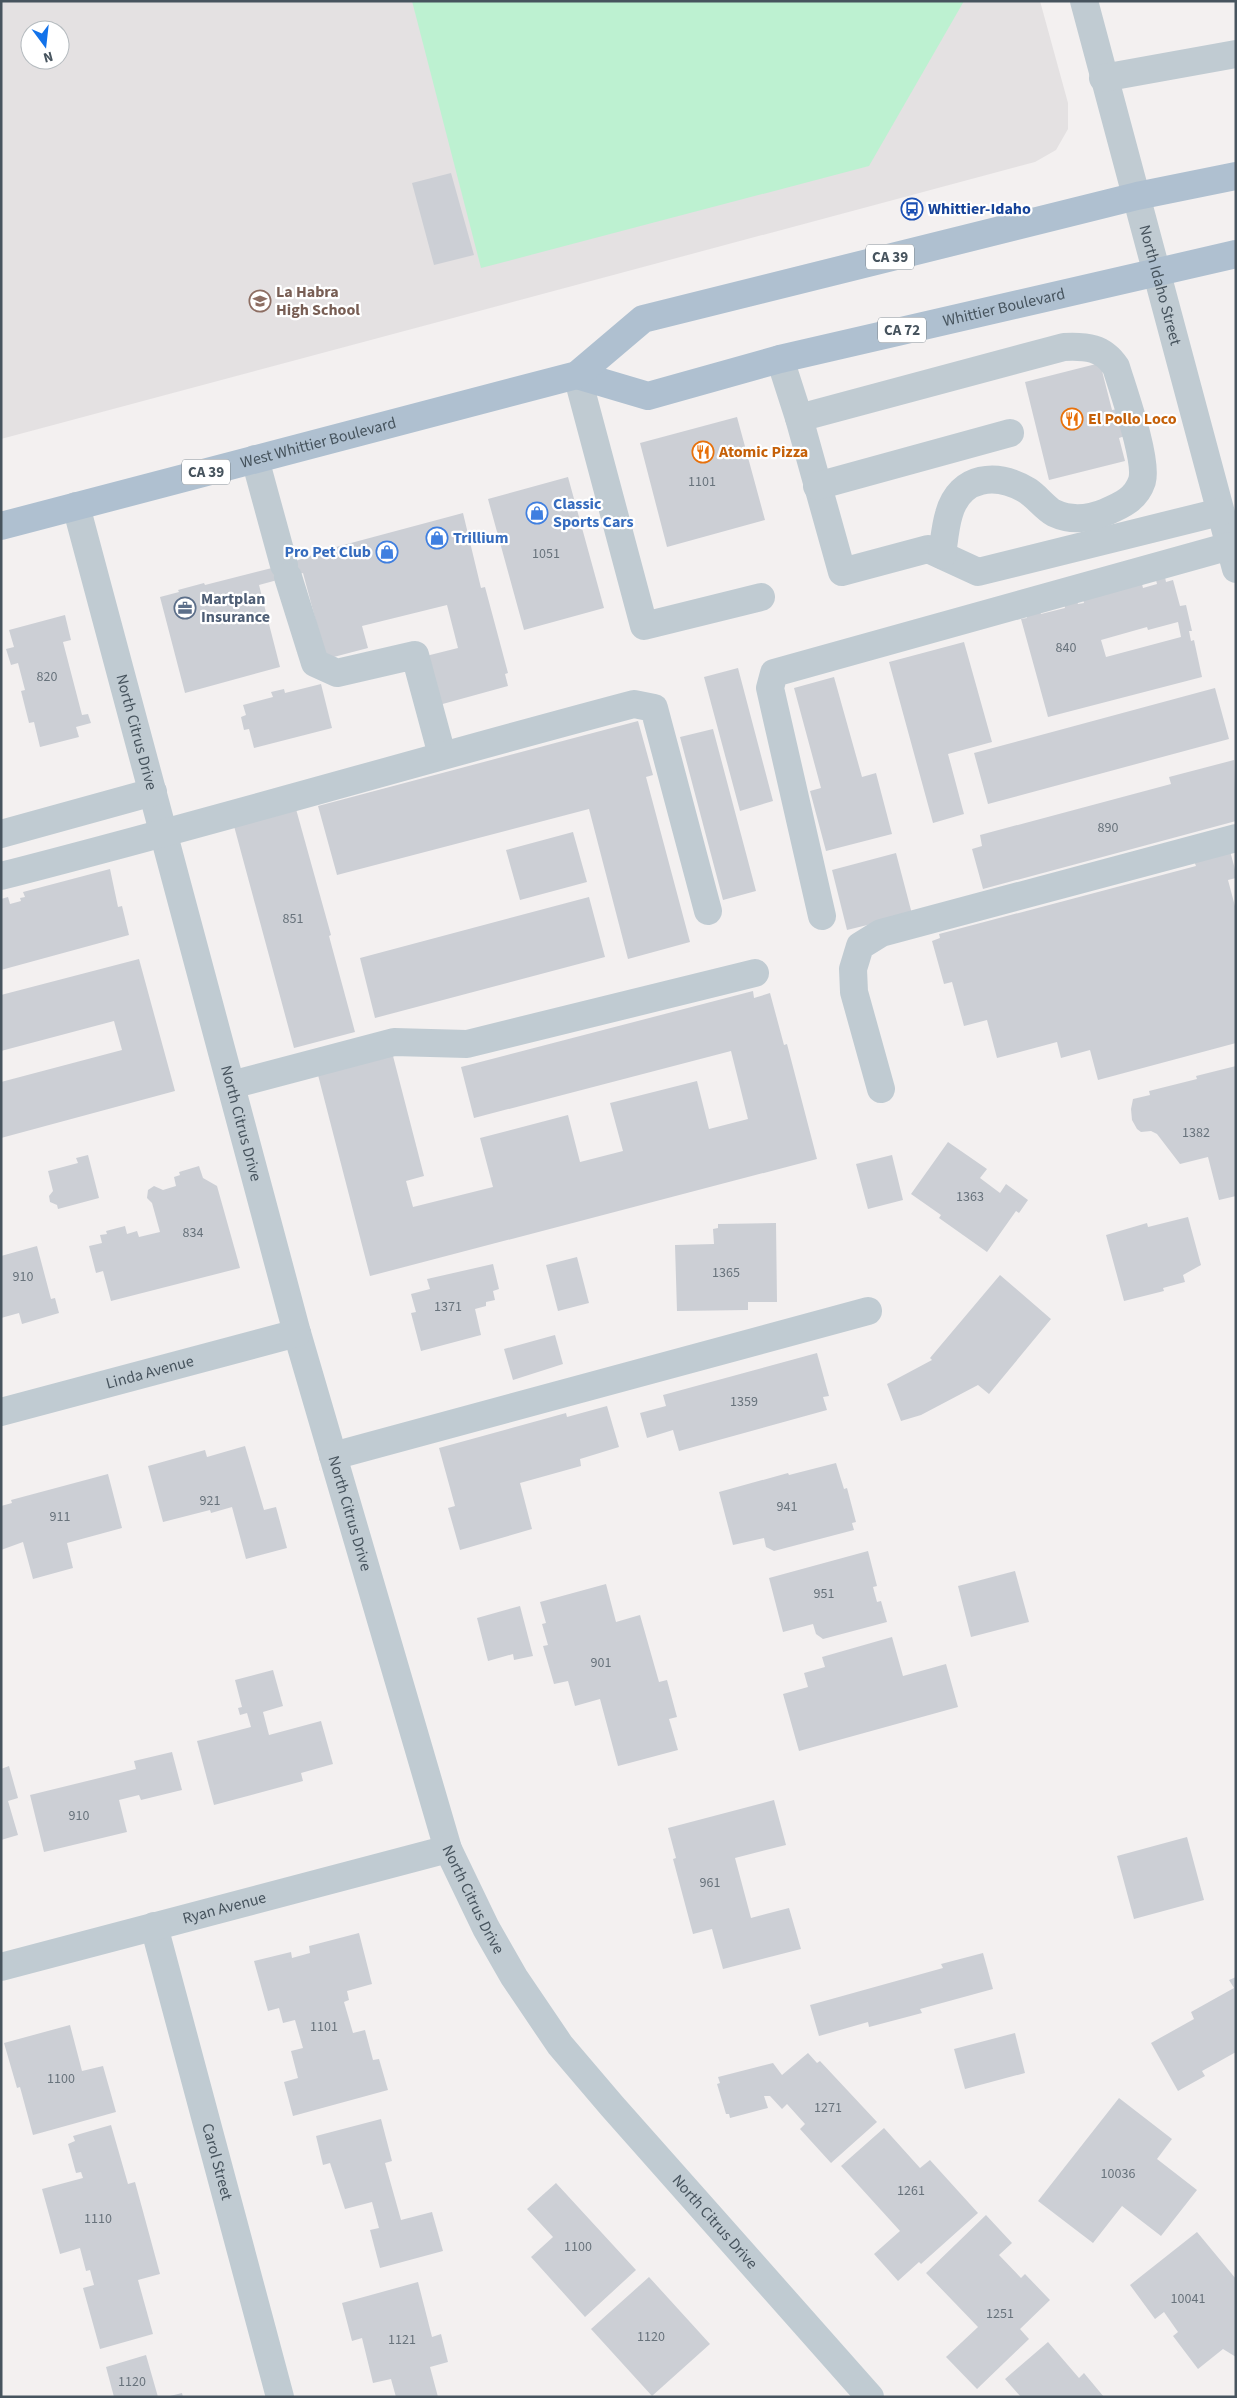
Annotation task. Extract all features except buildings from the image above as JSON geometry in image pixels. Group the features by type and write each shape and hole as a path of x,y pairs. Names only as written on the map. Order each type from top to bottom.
{"main road":[{"name":"CA 39","path":"1137,196 1236,176"},
{"name":"West Whittier Boulevard","path":"1,526 577,375 643,319 1137,196"},
{"path":"1156,271 1236,254"},
{"name":"Whittier Boulevard","path":"577,375 648,396 780,359 1156,271"}],"street":[{"name":"North Idaho Street","path":"1084,1 1103,78 1137,196 1233,558"},
{"path":"1103,78 1236,54"},
{"path":"799,418 1064,347 1084,346 1098,350 1110,357 1116,367 1140,450 1142,479 1136,493 1125,504 1096,516 1076,519 1054,513 1028,491 1002,479 984,479 966,487 956,497 949,514 942,555"},
{"path":"780,359 799,418 842,572 928,549 978,572 1220,512"},
{"path":"577,375 644,626 761,597"},
{"path":"817,486 1010,433"},
{"path":"255,459 286,571 315,663 337,673 415,655 442,755"},
{"name":"North Citrus Drive","path":"76,506 297,1333 448,1849 486,1928 514,1977 560,2045 870,2397"},
{"path":"822,916 770,688 774,674 1233,558"},
{"path":"1,876 164,834 442,755 634,704 654,708 708,911"},
{"path":"2,829 153,792"},
{"path":"881,1089 854,992 853,969 860,946 881,933 1236,838"},
{"path":"231,1085 394,1042 467,1044 755,973"},
{"path":"333,1456 868,1311"},
{"name":"Linda Avenue","path":"1,1412 297,1333"},
{"name":"Ryan Avenue","path":"1,1967 448,1849"},
{"name":"Carol Street","path":"154,1926 280,2397"}],"shaded area":[{"name":"La Habra High School","path":"1,1 1040,1 1068,103 1068,129 1056,150 1035,162 1,439"}],"green space":[{"path":"412,1 964,1 869,166 481,268"}],"place":[{"name":"Whittier-Idaho","path":"912,209"},
{"name":"La Habra High School","path":"260,301"},
{"name":"El Pollo Loco","path":"1072,419"},
{"name":"Atomic Pizza","path":"703,452"},
{"name":"Classic Sports Cars","path":"537,513"},
{"name":"Trillium","path":"437,538"},
{"name":"Pro Pet Club","path":"387,552"},
{"name":"Martplan Insurance","path":"185,608"}]}
